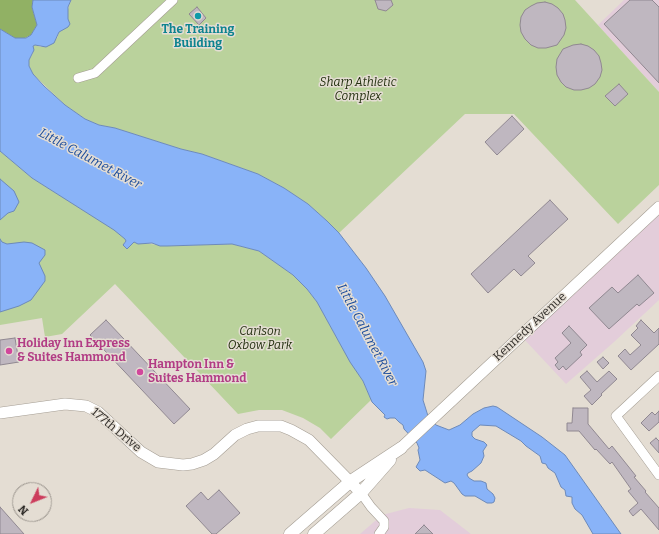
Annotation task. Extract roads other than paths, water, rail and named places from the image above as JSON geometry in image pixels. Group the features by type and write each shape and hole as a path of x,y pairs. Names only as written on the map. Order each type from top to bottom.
{"main road":[{"name":"Kennedy Avenue","path":"290,534 351,481 402,448"},
{"name":"Kennedy Avenue","path":"314,534 361,493 402,448"}],"street":[{"path":"78,78 95,73 173,0"},
{"name":"Kennedy Avenue","path":"402,448 659,207"},
{"path":"659,376 616,416 659,475"},
{"name":"177th Drive","path":"0,414 65,404 86,406 98,412 141,452 158,462 183,465 204,460 214,454 235,435 246,429 258,426 281,426 309,440 342,474 351,481 361,493"},
{"path":"361,493 370,507 384,521 384,527 379,534"}],"water":[{"name":"Little Calumet River","path":"33,0 71,0 68,7 68,19 70,24 68,27 59,32 54,43 46,47 33,46 34,50 29,60 29,66 33,74 44,86 65,105 85,119 99,125 115,128 181,149 202,154 258,174 284,188 308,204 339,233 385,296 423,362 426,371 423,400 428,416 436,425 449,430 460,425 473,414 484,408 493,406 497,407 542,437 565,455 621,534 593,534 582,515 575,509 572,503 572,497 566,496 565,490 561,487 555,473 548,468 546,464 542,463 540,456 521,441 496,426 480,425 472,432 472,436 475,439 484,442 487,445 483,451 484,456 481,463 467,475 474,481 486,483 487,489 495,498 494,502 487,503 475,496 465,496 451,481 445,483 425,470 420,471 416,467 420,460 417,443 404,429 403,425 395,418 387,419 384,417 385,415 372,402 363,381 350,362 317,302 293,275 259,251 232,244 160,246 152,243 138,244 134,242 127,249 123,245 126,241 125,239 114,230 32,178 0,151 0,29 15,38 26,38 31,35 37,25 32,7"},
{"path":"0,179 14,191 19,202 14,211 8,213 0,220"},
{"path":"0,239 2,242 7,244 24,242 32,243 45,250 45,255 39,263 45,276 45,281 31,300 19,306 0,312"}],"place":[{"name":"The Training Building","path":"198,16"},
{"name":"Holiday Inn Express & Suites Hammond","path":"9,351"},
{"name":"Hampton Inn & Suites Hammond","path":"140,372"}],"park label":[{"name":"Sharp Athletic Complex","path":"358,90"},
{"name":"Carlson Oxbow Park","path":"260,339"}]}
